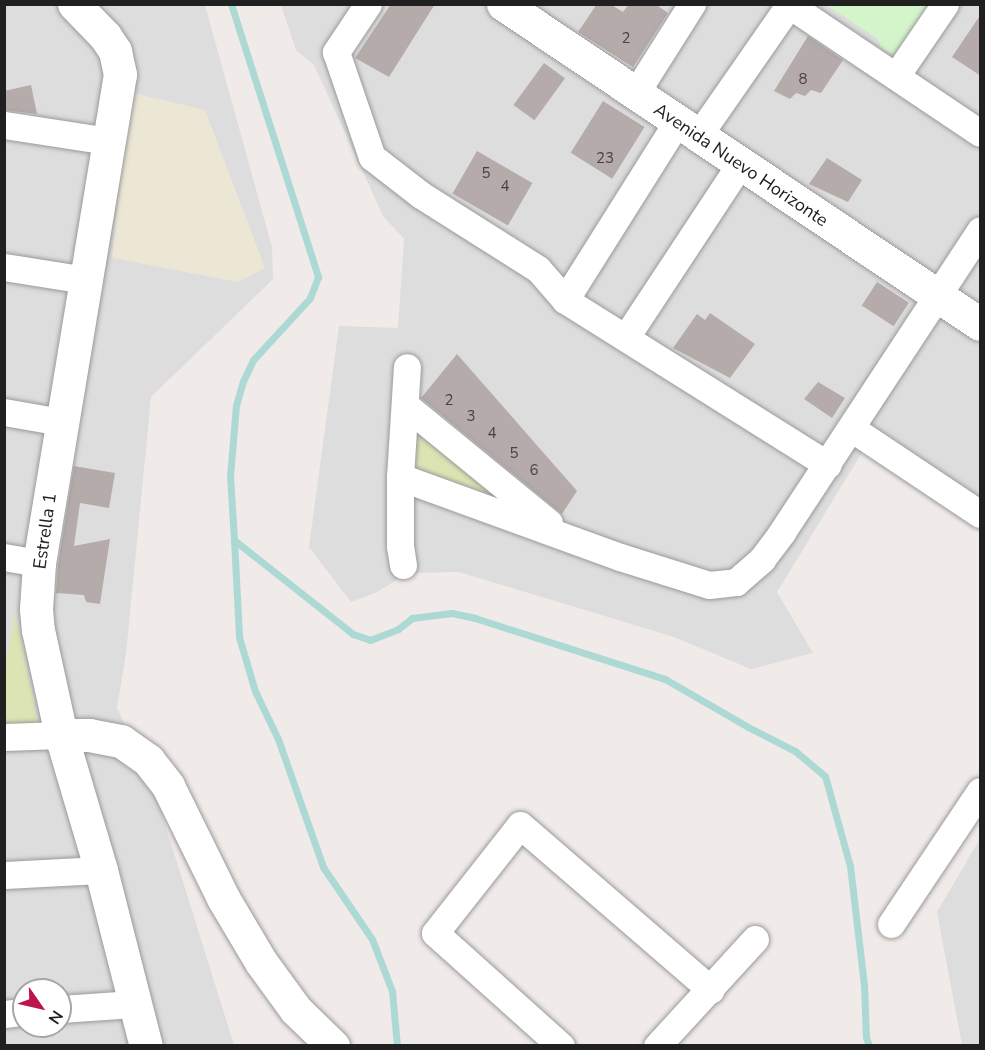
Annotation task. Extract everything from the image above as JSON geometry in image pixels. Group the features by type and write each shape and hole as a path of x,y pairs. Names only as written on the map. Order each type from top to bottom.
{"street":[{"path":"368,4 336,52 372,157 421,195 538,269 565,300 828,465"},
{"name":"Avenida Nuevo Horizonte","path":"503,4 981,324"},
{"path":"635,94 692,4"},
{"path":"896,76 945,4"},
{"path":"565,300 687,129 788,5 981,133"},
{"name":"Estrella 1","path":"81,11 105,36 118,60 120,74 39,563 36,609 38,630 61,735 101,870 146,1046"},
{"path":"4,125 109,141"},
{"path":"626,337 740,164"},
{"path":"400,477 566,537 698,581 727,585 736,582 762,559 828,465 981,230"},
{"path":"4,267 86,280"},
{"path":"403,566 400,546 400,477 407,367"},
{"path":"405,405 566,537"},
{"path":"4,412 61,423"},
{"path":"851,428 981,514"},
{"path":"4,557 39,563"},
{"path":"4,737 89,735 121,741 148,760 168,786 223,898 261,962 296,1010 333,1046"},
{"path":"891,924 981,791"},
{"path":"561,1046 435,933 520,825 711,990"},
{"path":"4,875 101,870"},
{"path":"657,1046 711,990 755,939"},
{"path":"72,1008 134,1004"}],"shaded area":[{"path":"5,5 205,5 272,247 273,279 151,397 126,654 117,708 154,789 234,1045 5,1046"},
{"path":"281,5 980,5 980,530 863,451 777,592 813,653 751,669 674,637 459,572 409,573 375,593 351,602 309,547 339,326 398,328 404,239 383,216 314,65 296,50"},
{"path":"129,92 205,110 265,268 238,282 112,258"},
{"path":"980,839 980,1045 962,1045 937,912"}],"green space":[{"path":"826,5 935,5 899,53 890,53 881,47 877,38"},
{"path":"422,436 492,492 490,494 415,469 412,464 415,444"},
{"path":"15,611 38,723 5,724 5,669"}],"building":[{"path":"391,4 435,4 389,77 355,58"},
{"path":"597,4 610,4 623,12 629,4 655,4 668,13 633,67 578,32"},
{"path":"981,14 981,76 952,57"},
{"path":"808,36 843,60 821,93 811,90 805,96 796,93 790,99 774,91"},
{"path":"544,63 565,78 534,120 513,105"},
{"path":"31,85 37,114 4,110 4,91"},
{"path":"603,101 645,127 612,179 571,153"},
{"path":"477,151 532,183 508,225 452,193"},
{"path":"827,158 862,180 848,202 809,184"},
{"path":"877,282 909,303 894,326 862,305"},
{"path":"710,313 755,344 730,378 673,348 697,314 705,320"},
{"path":"457,354 577,491 562,514 421,398"},
{"path":"818,382 845,398 832,418 804,399"},
{"path":"74,466 115,473 109,508 80,503 74,546 110,539 100,604 86,602 84,595 56,593 58,565"}],"waterway":[{"path":"231,4 318,277 310,298 253,360 243,381 236,405 230,476 234,540 353,634 370,640 398,629 412,618 452,613 475,618 665,679 795,751 825,776 850,866 864,985 866,1037 869,1046"},
{"path":"234,540 239,637 255,691 278,739 323,867 372,939 392,991 397,1046"}]}
